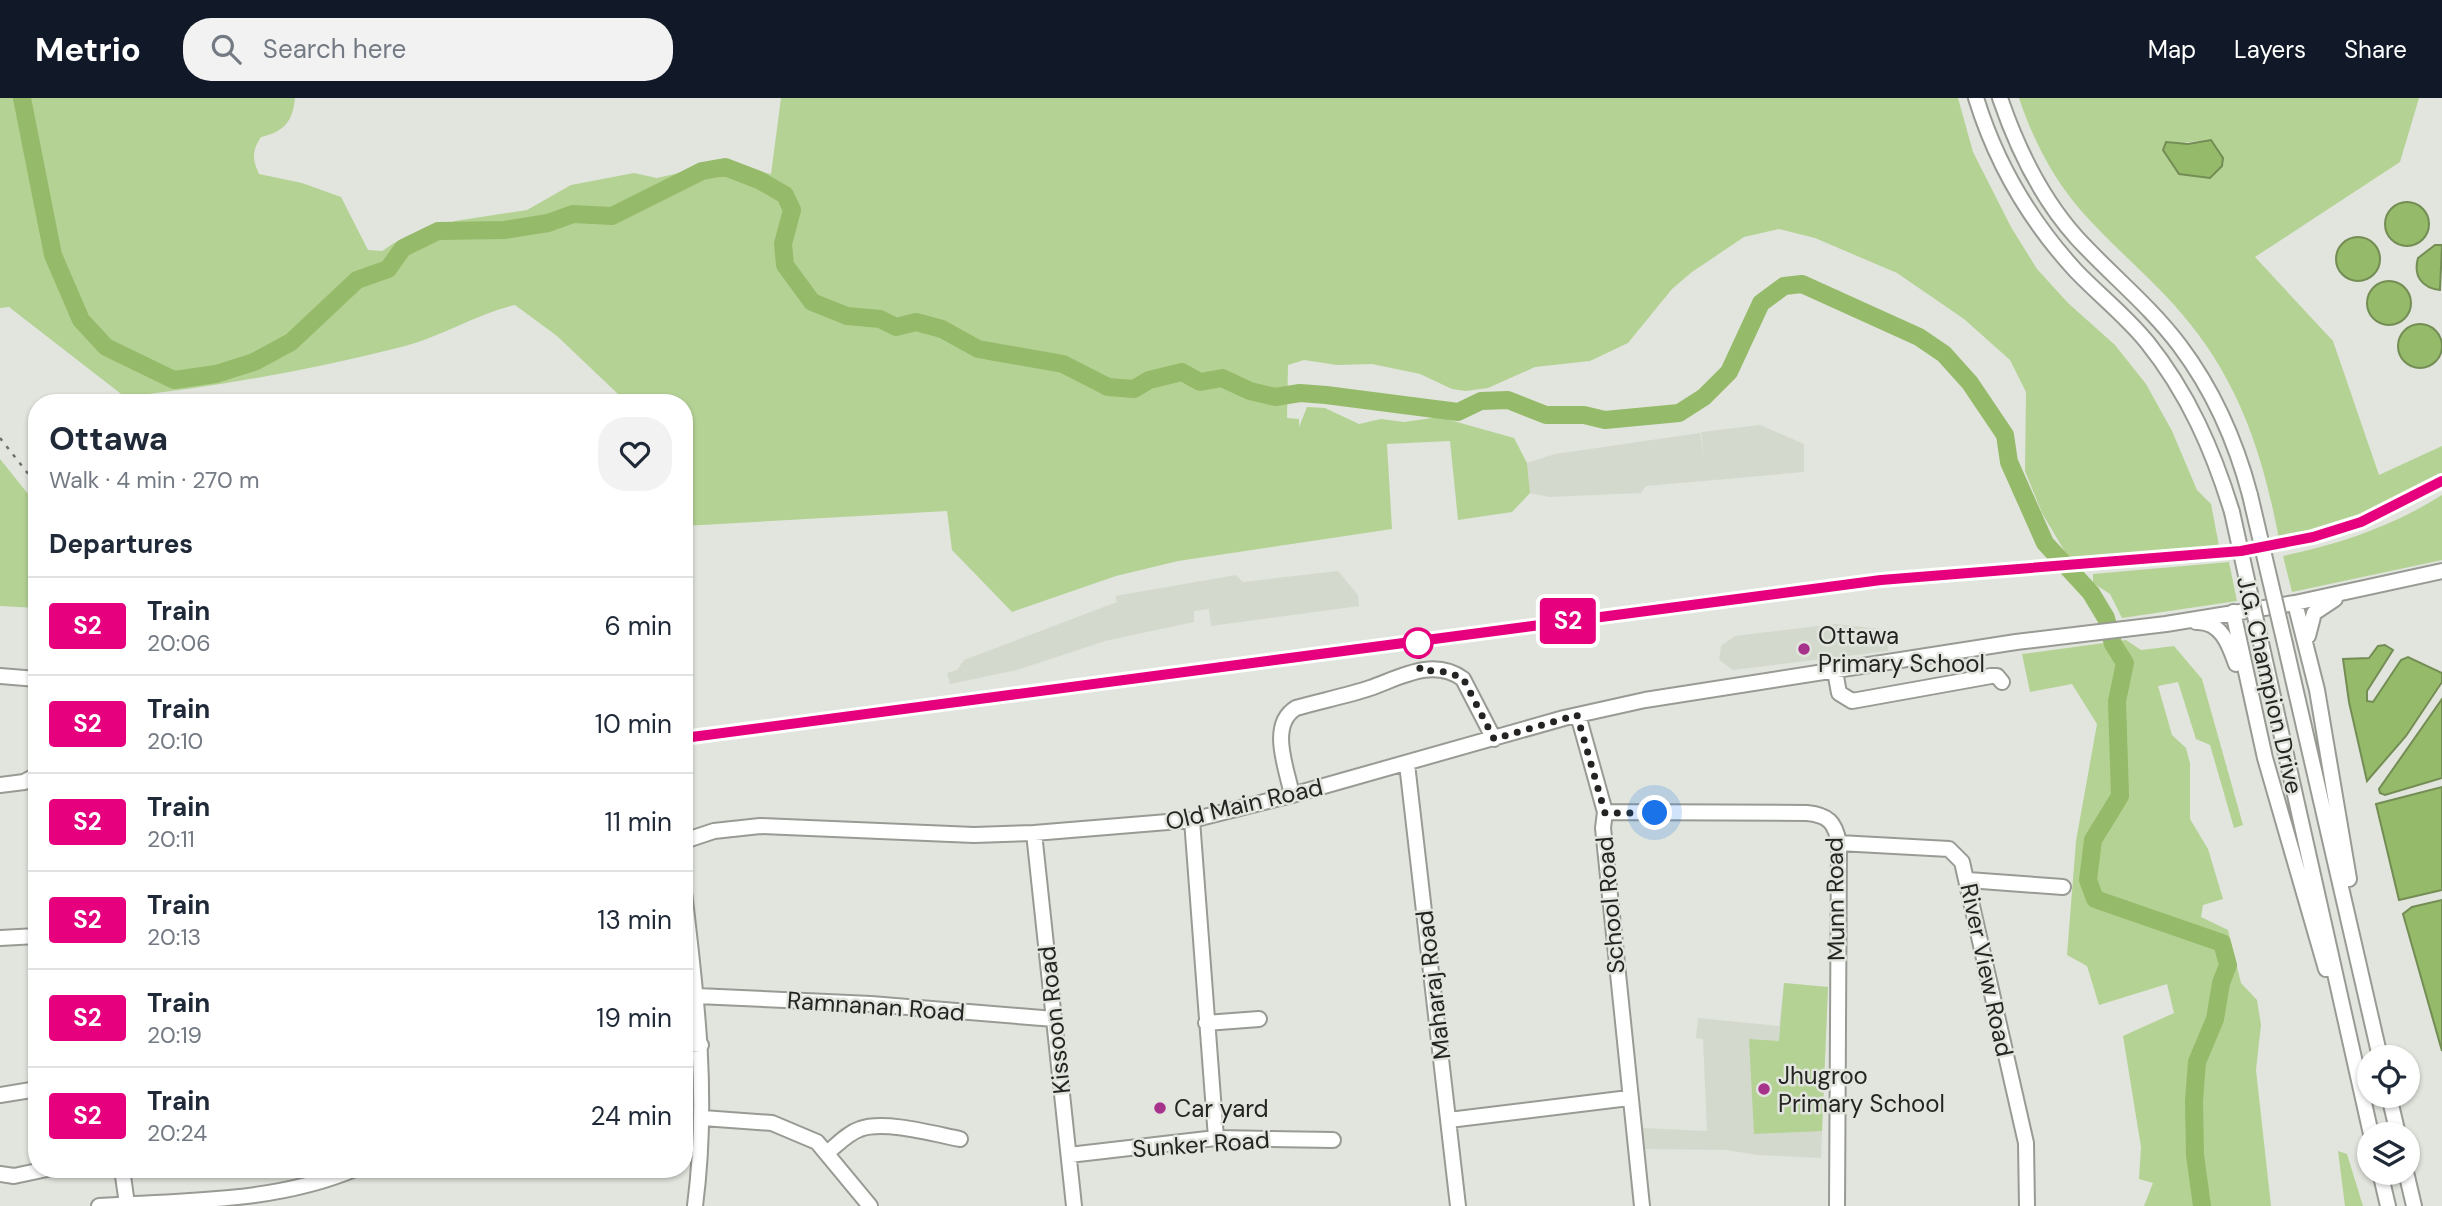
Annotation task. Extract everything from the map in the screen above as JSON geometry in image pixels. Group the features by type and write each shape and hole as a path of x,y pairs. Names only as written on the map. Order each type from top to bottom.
{"street":[{"name":"J.G. Champion Drive","path":"1976,98 2005,170 2048,238 2146,340 2181,389 2213,452 2232,512 2368,1122"},
{"name":"J.G. Champion Drive","path":"2000,98 2023,154 2054,207 2083,244 2144,304 2195,367 2222,417 2250,495 2377,1045"},
{"path":"2166,624 2295,603 2442,571"},
{"path":"2349,591 2314,613 2308,633 2354,913 2354,938"},
{"path":"2295,603 2309,649"},
{"path":"2233,612 2276,800 2329,981 2343,1009"},
{"path":"2166,624 2202,622 2219,630 2229,644 2252,701"},
{"name":"Old Main Road","path":"693,838 714,831 760,826 974,835 1034,833 1192,820 1494,739 1579,721 1594,711 1710,689 1982,648 2166,624"},
{"path":"1292,795 1281,734 1287,714 1296,708 1368,688 1405,674 1434,670 1463,678 1494,739"},
{"path":"1835,671 1839,693 1852,701 1991,676 1997,676 2002,682"},
{"path":"0,677 28,679"},
{"name":"School Road","path":"1579,721 1605,813 1603,828 1611,925 1642,1206"},
{"name":"Maharaj Road","path":"1407,764 1458,1206"},
{"path":"0,785 28,780"},
{"name":"Munn Road","path":"1605,813 1820,814 1832,822 1839,843 1837,1206"},
{"path":"1192,820 1216,1138"},
{"name":"Kissoon Road","path":"1034,833 1074,1206"},
{"name":"River View Road","path":"1839,843 1949,849 1962,862 2026,1143 2027,1206"},
{"path":"1968,880 2063,887"},
{"path":"0,938 28,936"},
{"path":"693,964 701,1045 703,1118 695,1206"},
{"name":"Ramnanan Road","path":"697,996 871,1004 1054,1019"},
{"path":"1206,1023 1259,1019"},
{"path":"693,1045 701,1045"},
{"path":"0,1095 28,1090"},
{"path":"1449,1120 1629,1098"},
{"path":"703,1118 772,1123 817,1142 870,1206"},
{"path":"828,1152 862,1128 916,1130 960,1139"},
{"name":"Sunker Road","path":"1069,1154 1216,1138 1333,1140"},
{"path":"0,1174 28,1172"},
{"path":"123,1178 127,1204"},
{"path":"99,1206 274,1194 316,1185 333,1178"},
{"path":"2383,1185 2388,1206"},
{"path":"2409,1185 2414,1206"}],"shaded area":[{"path":"0,98 295,98 286,124 276,132 261,137 258,142 254,155 259,174 302,183 341,197 368,250 382,251 394,243 455,221 527,210 571,185 634,173 657,178 714,165 736,166 771,174 781,98 1958,98 1973,152 2011,227 2037,269 2068,303 2115,345 2146,384 2172,431 2197,490 2211,504 2219,546 2068,557 2042,513 2025,471 2026,392 2010,360 1964,319 1897,273 1815,238 1779,229 1744,237 1692,272 1672,289 1628,343 1590,361 1535,367 1488,388 1466,391 1452,389 1420,374 1372,364 1337,365 1304,360 1288,365 1287,418 1299,419 1299,427 1307,407 1325,408 1359,424 1381,419 1404,422 1439,417 1514,438 1527,463 1530,493 1512,512 1458,520 1450,441 1387,444 1392,529 1178,561 1116,576 1012,612 952,550 947,511 693,525 693,394 618,394 557,336 515,305 419,342 370,355 266,376 148,394 121,394 9,307 0,308"},
{"path":"2019,98 2419,98 2400,162 2255,257 2333,341 2379,475 2442,446 2442,473 2364,514 2279,539 2258,453 2224,374 2209,349 2179,310 2097,228 2063,188 2038,144","holes":["2211,140 2223,158 2210,178 2179,174 2163,150 2179,143"]},
{"path":"2211,140 2223,158 2222,166 2210,178 2179,174 2163,150 2166,142 2188,144"},
{"path":"2407,202 2416,203 2423,208 2428,215 2428,233 2423,240 2416,245 2407,246 2398,245 2391,240 2386,233 2385,224 2386,215 2391,208 2398,203"},
{"path":"2358,237 2367,238 2374,243 2379,250 2379,268 2374,275 2367,280 2358,281 2349,280 2342,275 2337,268 2336,259 2337,250 2342,243 2349,238"},
{"path":"2435,245 2442,245 2440,290 2424,284 2417,270 2418,258"},
{"path":"2389,281 2398,282 2405,287 2410,294 2410,312 2405,319 2398,324 2389,325 2380,324 2373,319 2368,312 2367,303 2368,294 2373,287 2380,282"},
{"path":"2420,324 2429,325 2436,330 2441,337 2441,355 2436,362 2429,367 2420,368 2411,367 2404,362 2399,355 2398,346 2399,337 2404,330 2411,325"},
{"path":"1760,425 1804,444 1804,472 1646,486 1641,493 1549,497 1530,493 1527,463 1555,454 1700,433 1704,456 1701,432"},
{"path":"0,459 28,494 28,608 0,606"},
{"path":"2442,495 2442,560 2292,592 2283,556 2365,533"},
{"path":"2229,562 2237,601 2122,618 2110,594 2093,583 2093,574"},
{"path":"1338,571 1358,595 1359,606 1211,626 1209,609 1194,611 1194,622 1105,641 1017,670 950,684 947,673 957,670 964,660 1117,602 1115,596 1236,575 1243,582"},
{"name":"Ottawa Primary School","path":"1835,624 1881,629 1886,636 1888,651 1733,670 1719,660 1721,646 1735,636"},
{"path":"2126,640 2141,650 2174,646 2202,679 2243,825 2234,828 2210,745 2196,739 2178,682 2158,686 2172,735 2186,748 2190,763 2190,819 2208,849 2223,899 2203,905 2201,917 2228,930 2241,983 2257,1000 2261,1025 2256,1070 2271,1206 2144,1206 2153,1183 2139,1179 2141,1147 2123,1036 2174,1013 2167,984 2099,1005 2087,966 2067,955 2076,841 2097,724 2072,684 2030,692 2022,654"},
{"path":"2385,645 2393,650 2367,691 2367,701 2373,702 2401,660 2408,657 2442,673 2442,682 2406,736 2367,781 2349,702 2343,659 2369,658 2378,646"},
{"path":"2442,699 2442,778 2385,795 2380,793 2379,789"},
{"path":"2442,787 2442,890 2399,900 2376,804"},
{"path":"2442,900 2442,1051 2403,914 2412,907"},
{"name":"Jhugroo Primary School","path":"1784,983 1828,987 1821,1158 1757,1155 1727,1150 1644,1149 1641,1128 1707,1131 1703,1039 1696,1038 1698,1018 1779,1026"},
{"path":"1784,983 1828,987 1822,1131 1754,1134 1749,1039 1779,1041"},
{"path":"2338,1151 2347,1154 2363,1206 2345,1206"}],"waterway":[{"path":"22,98 53,255 81,320 106,347 174,380 216,374 254,362 291,342 357,280 388,269 403,248 438,231 504,230 548,223 573,214 612,216 702,171 725,167 759,180 785,195 792,210 783,244 785,265 812,302 847,316 880,319 896,327 916,322 942,329 978,349 1063,364 1108,387 1134,389 1149,380 1182,372 1200,382 1222,378 1250,391 1275,397 1300,393 1326,395 1458,412 1481,401 1508,400 1546,415 1584,415 1605,420 1679,413 1704,397 1729,372 1761,303 1784,286 1802,284 1919,337 1944,354 1970,383 2005,435 2009,462 2045,543 2091,593 2106,618 2113,644 2125,663 2117,701 2120,796 2093,840 2088,880 2095,899 2222,943 2228,965 2221,983 2215,1019 2197,1062 2194,1101 2195,1155 2202,1206"}],"railway":[{"path":"0,438 28,474"},
{"path":"693,737 1881,580 2241,551 2338,530 2398,506 2442,481"}],"train":[{"name":"S2","path":"693,737 1881,580 2241,551 2313,537 2361,522 2398,506 2442,481"}],"place":[{"name":"Ottawa Primary School","path":"1804,649"},
{"name":"Jhugroo Primary School","path":"1764,1089"},
{"name":"Car yard","path":"1160,1108"}],"route":[{"path":"1418,643 1420,670 1446,672 1463,678 1494,739 1577,715 1605,813 1655,813"}]}
